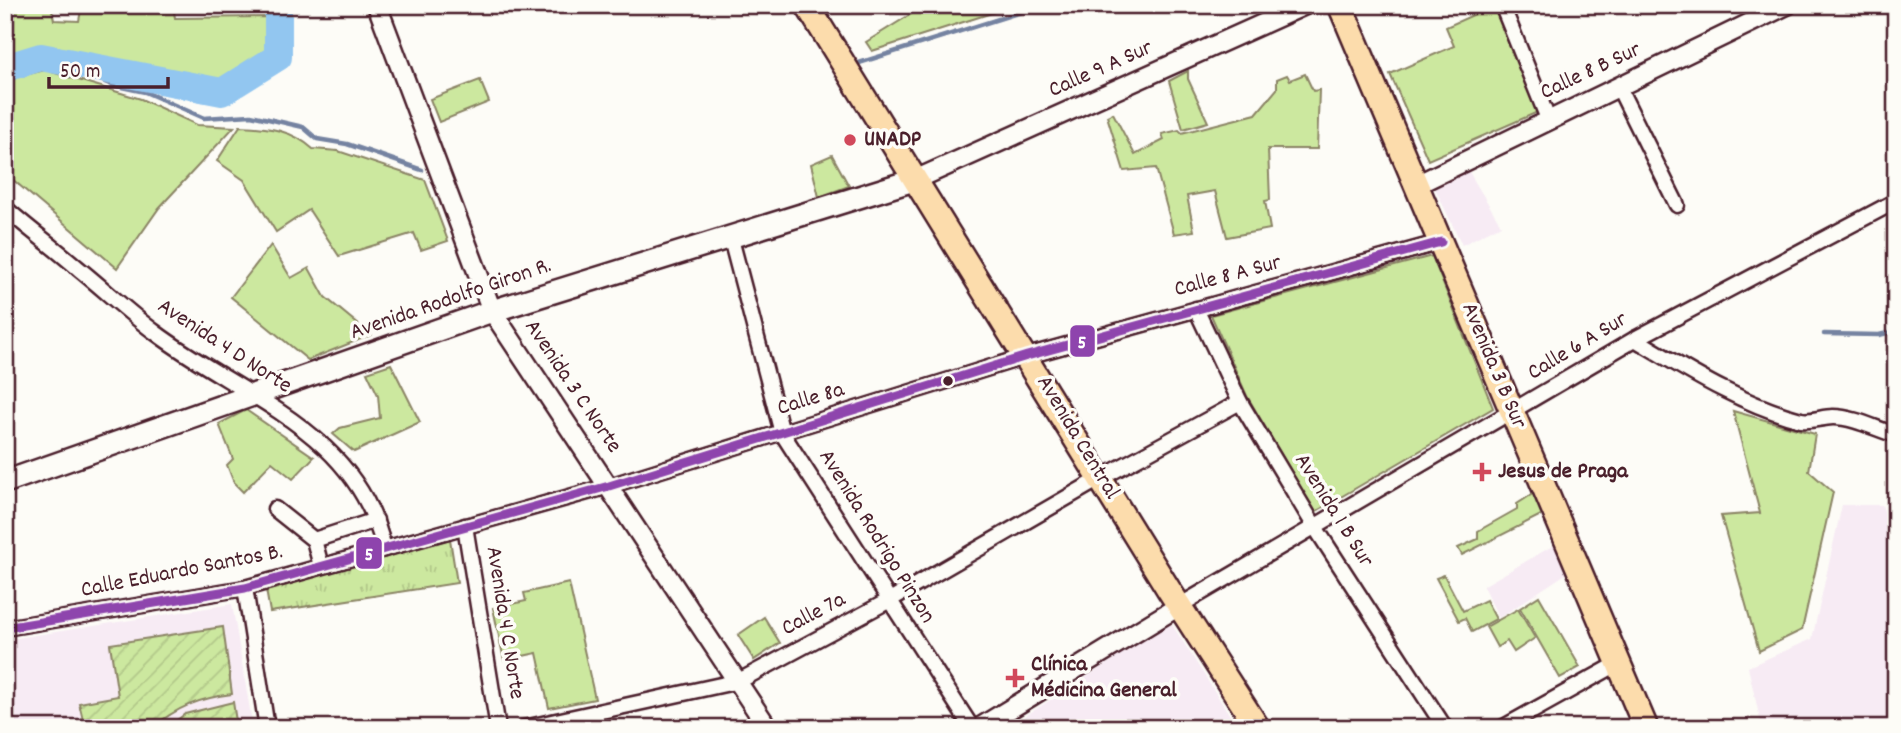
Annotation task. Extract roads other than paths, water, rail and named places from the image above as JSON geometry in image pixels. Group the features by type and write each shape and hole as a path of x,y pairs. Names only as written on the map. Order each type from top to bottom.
{"main road":[{"name":"Avenida Central","path":"807,5 918,179 1179,606 1258,728"},
{"name":"Avenida 3 B Sur","path":"1340,5 1646,728"},
{"name":"Avenida Rodolfo Giron R.","path":"5,482 492,311 918,179"}],"street":[{"name":"Avenida 3 C Norte","path":"377,5 492,311 768,728"},
{"path":"1502,5 1548,119"},
{"name":"Calle 8 B Sur","path":"1416,185 1787,5"},
{"name":"Calle 9 A Sur","path":"918,179 1297,7"},
{"path":"1618,86 1677,205"},
{"name":"Calle 6 A Sur","path":"1179,606 1635,339 1896,201"},
{"name":"Avenida 4 D Norte","path":"7,212 154,332 302,425 350,475 376,520 384,549"},
{"name":"Avenida Rodrigo Pinzon","path":"731,239 782,433 972,728"},
{"name":"Calle 8 A Sur","path":"1027,356 1441,242"},
{"name":"Avenida 1 B Sur","path":"1196,309 1240,402 1315,527 1445,728"},
{"path":"1635,339 1698,376 1772,410 1803,421 1833,417 1896,435"},
{"name":"Calle 8a","path":"609,486 1027,356"},
{"name":"Calle 7a","path":"524,728 739,681 888,601 1101,478 1240,402"},
{"name":"Calle Eduardo Santos B.","path":"5,628 245,588 609,486"},
{"path":"275,509 314,540 321,566"},
{"path":"314,540 376,520"},
{"name":"Avenida 4 C Norte","path":"465,526 498,728"},
{"path":"245,588 267,728"},
{"path":"979,728 1179,606"},
{"path":"1502,728 1619,663"}],"waterway":[{"path":"5,68 41,57 222,92 278,57 278,5"},
{"path":"859,63 1043,5"},
{"path":"41,57 112,85 145,92 204,118 251,115 303,127 317,139 347,144 422,170"},
{"path":"1824,334 1879,335 1896,331"}],"place":[{"name":"UNADP","path":"850,140"},
{"name":"Jesus de Praga","path":"1482,472"},
{"name":"Clínica Médicina General","path":"1015,678"}]}
